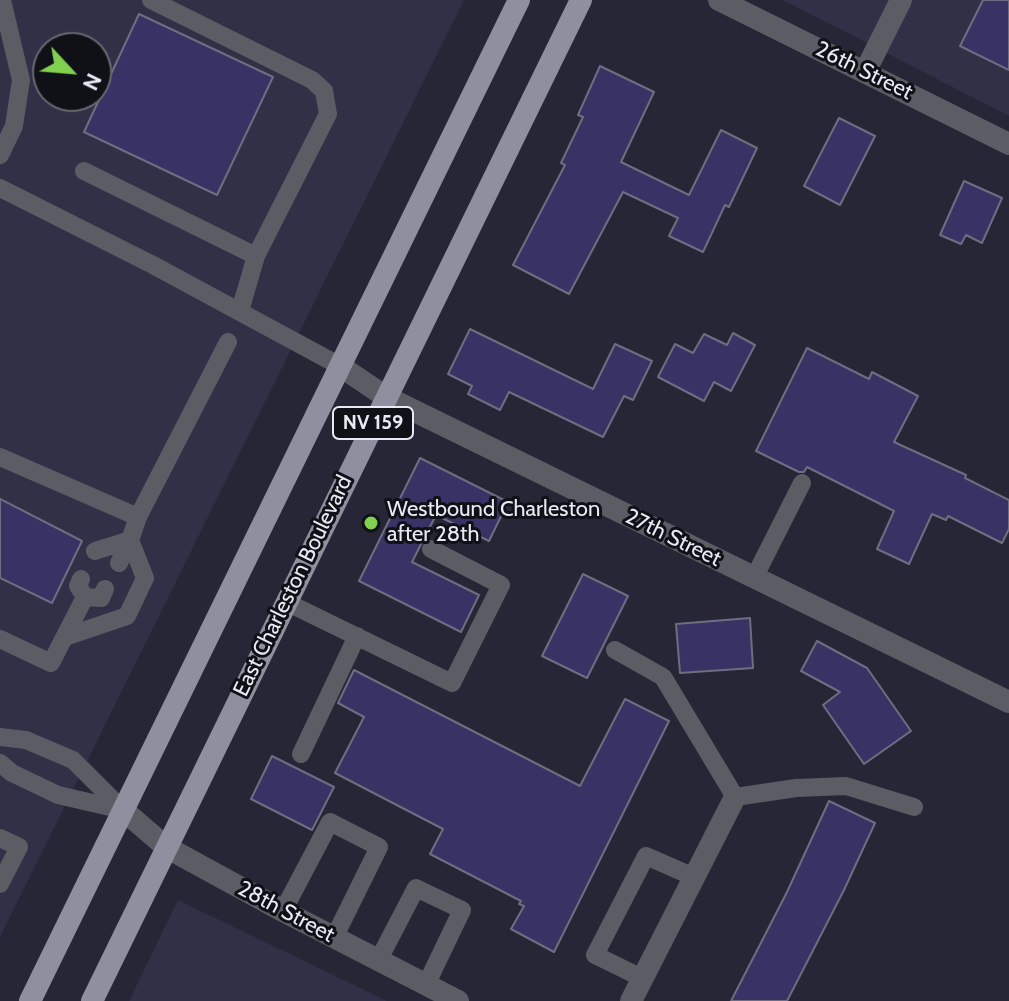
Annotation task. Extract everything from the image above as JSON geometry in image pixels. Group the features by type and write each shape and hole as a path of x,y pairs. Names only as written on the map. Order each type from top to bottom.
{"main road":[{"name":"NV 159","path":"30,1001 519,0"},
{"name":"East Charleston Boulevard","path":"92,1001 581,0"}],"street":[{"name":"26th Street","path":"719,0 1009,144"},
{"path":"865,72 901,0"},
{"name":"27th Street","path":"340,366 386,397 1009,702"},
{"path":"631,1001 735,797"},
{"name":"28th Street","path":"123,810 166,847 458,1001"}],"lane":[{"path":"0,155 14,126 21,80 2,0"},
{"path":"151,0 312,80 324,91 328,114 256,256 240,311"},
{"path":"84,171 256,256"},
{"path":"0,188 340,366"},
{"path":"119,563 138,517 228,342"},
{"path":"0,457 138,517"},
{"path":"754,578 802,483"},
{"path":"95,551 130,540"},
{"path":"65,637 127,616 145,578 130,540"},
{"path":"286,602 452,683 501,585 431,549"},
{"path":"0,639 51,663 65,637 83,588 101,598 105,589"},
{"path":"301,754 357,636"},
{"path":"615,650 663,677 735,797 796,788 846,786 914,807"},
{"path":"0,737 26,740 73,760 123,810"},
{"path":"0,763 12,773 58,795 123,810"},
{"path":"283,911 330,822 379,847 334,938"},
{"path":"0,838 19,847 0,884"},
{"path":"642,978 595,955 646,856 694,877"},
{"path":"378,961 416,888 462,910 426,985"}],"shaded area":[{"path":"0,0 464,0 0,937"},
{"path":"783,0 1009,0 1009,116"},
{"path":"178,900 387,1001 129,1001"}],"building":[{"path":"983,0 1009,0 1009,70 960,46"},
{"path":"139,14 273,77 217,195 84,132 93,112 112,112 112,72"},
{"path":"600,66 654,92 621,162 689,195 721,130 757,148 703,252 669,236 678,218 623,192 569,294 513,265 565,165 561,163 583,117 578,115"},
{"path":"839,118 875,136 840,205 804,186"},
{"path":"964,181 1002,198 982,243 966,235 961,244 940,235"},
{"path":"470,329 593,389 615,344 652,361 633,400 624,396 603,437 509,392 500,410 468,394 472,386 448,374"},
{"path":"733,333 755,345 731,391 714,382 704,401 658,377 675,344 693,353 704,334 727,345"},
{"path":"807,348 869,379 872,372 918,396 894,442 966,475 965,478 1009,500 1009,529 1002,543 948,516 946,520 932,514 909,564 877,549 894,511 807,467 804,472 799,472 756,451"},
{"path":"420,458 508,502 489,541 436,515 412,562 479,595 461,632 359,581"},
{"path":"0,499 82,541 52,603 0,578"},
{"path":"583,574 628,596 587,678 542,656"},
{"path":"750,618 753,668 680,673 676,624"},
{"path":"817,641 867,668 911,731 864,764 823,705 840,692 801,671"},
{"path":"354,670 580,786 625,699 669,721 554,952 511,929 524,906 519,904 521,901 430,854 443,829 335,773 364,717 338,703"},
{"path":"272,756 334,787 312,830 251,799"},
{"path":"829,801 875,823 844,890 787,1001 731,1001 787,892"}],"place":[{"name":"Westbound Charleston after 28th","path":"371,523"}]}
